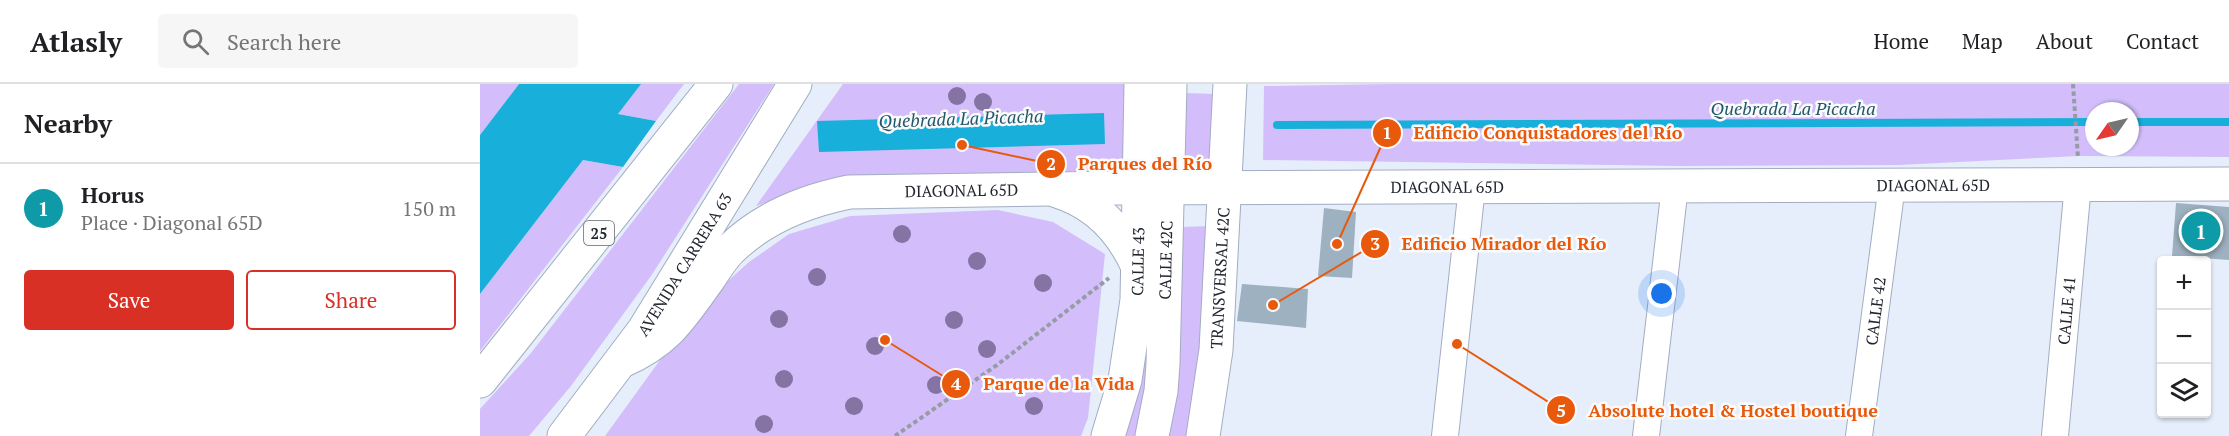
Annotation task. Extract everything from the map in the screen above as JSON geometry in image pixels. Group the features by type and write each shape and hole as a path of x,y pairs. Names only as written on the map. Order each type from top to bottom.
{"main road":[{"name":"25","path":"480,381 716,84"},
{"name":"AVENIDA CARRERA 63","path":"564,436 644,330 795,84"},
{"name":"CALLE 43","path":"1108,436 1125,380 1132,340 1138,267 1154,188 1141,84"},
{"name":"CALLE 42C","path":"1152,436 1161,391 1163,364 1154,188 1170,84"},
{"name":"TRANSVERSAL 42C","path":"1203,436 1216,350 1230,84"},
{"name":"DIAGONAL 65D","path":"622,361 656,344 670,331 729,251 764,224 807,202 849,192 1154,188 1892,185 2078,169 2229,184"},
{"path":"1049,189 1079,200 1105,217 1130,249 1138,267"}],"street":[{"name":"CALLE 41","path":"2055,436 2078,169"},
{"name":"CALLE 42","path":"1859,436 1892,185"},
{"path":"1646,436 1675,186"},
{"path":"1445,436 1472,187"}],"path":[{"path":"2073,85 2078,169"},
{"path":"895,436 997,365 1108,278"}],"shaded area":[{"path":"480,84 519,84 480,135"},
{"path":"640,84 684,84 656,121 618,114"},
{"path":"739,84 774,84 651,276 571,386 529,436 480,436 480,409 531,353"},
{"path":"843,84 1127,84 1123,169 834,181 756,206"},
{"path":"2229,84 2229,157 2079,156 1899,165 1679,166 1263,160 1264,86"},
{"path":"1185,93 1215,94 1213,176 1184,175"},
{"path":"583,160 623,167 480,351 480,294"},
{"path":"998,210 1053,222 1105,254 1088,418 1081,436 605,436 697,309 749,262 789,234 850,216"},
{"path":"1152,224 1151,381 1141,436 1123,436"},
{"path":"1211,226 1192,436 1166,436 1181,227"}],"water":[{"path":"519,84 641,84 618,114 656,121 623,167 583,160 480,294 480,135"},
{"path":"1104,113 1105,144 819,152 817,121"}],"building":[{"path":"2176,203 2229,207 2229,260 2211,259 2211,256 2172,256"},
{"path":"1324,208 1356,212 1352,278 1318,276"},
{"path":"1242,284 1308,289 1306,328 1237,321"}],"waterway":[{"name":"Quebrada La Picacha","path":"1277,125 2085,122"},
{"name":"Quebrada La Picacha","path":"2139,122 2229,122"}],"place":[{"name":"Parques del Río","path":"962,145"},
{"name":"Horus","path":"2201,231"},
{"name":"Edificio Conquistadores del Río","path":"1337,244"},
{"name":"Edificio Mirador del Río","path":"1273,305"},
{"name":"Parque de la Vida","path":"885,340"},
{"name":"Absolute hotel & Hostel boutique","path":"1457,344"}]}
